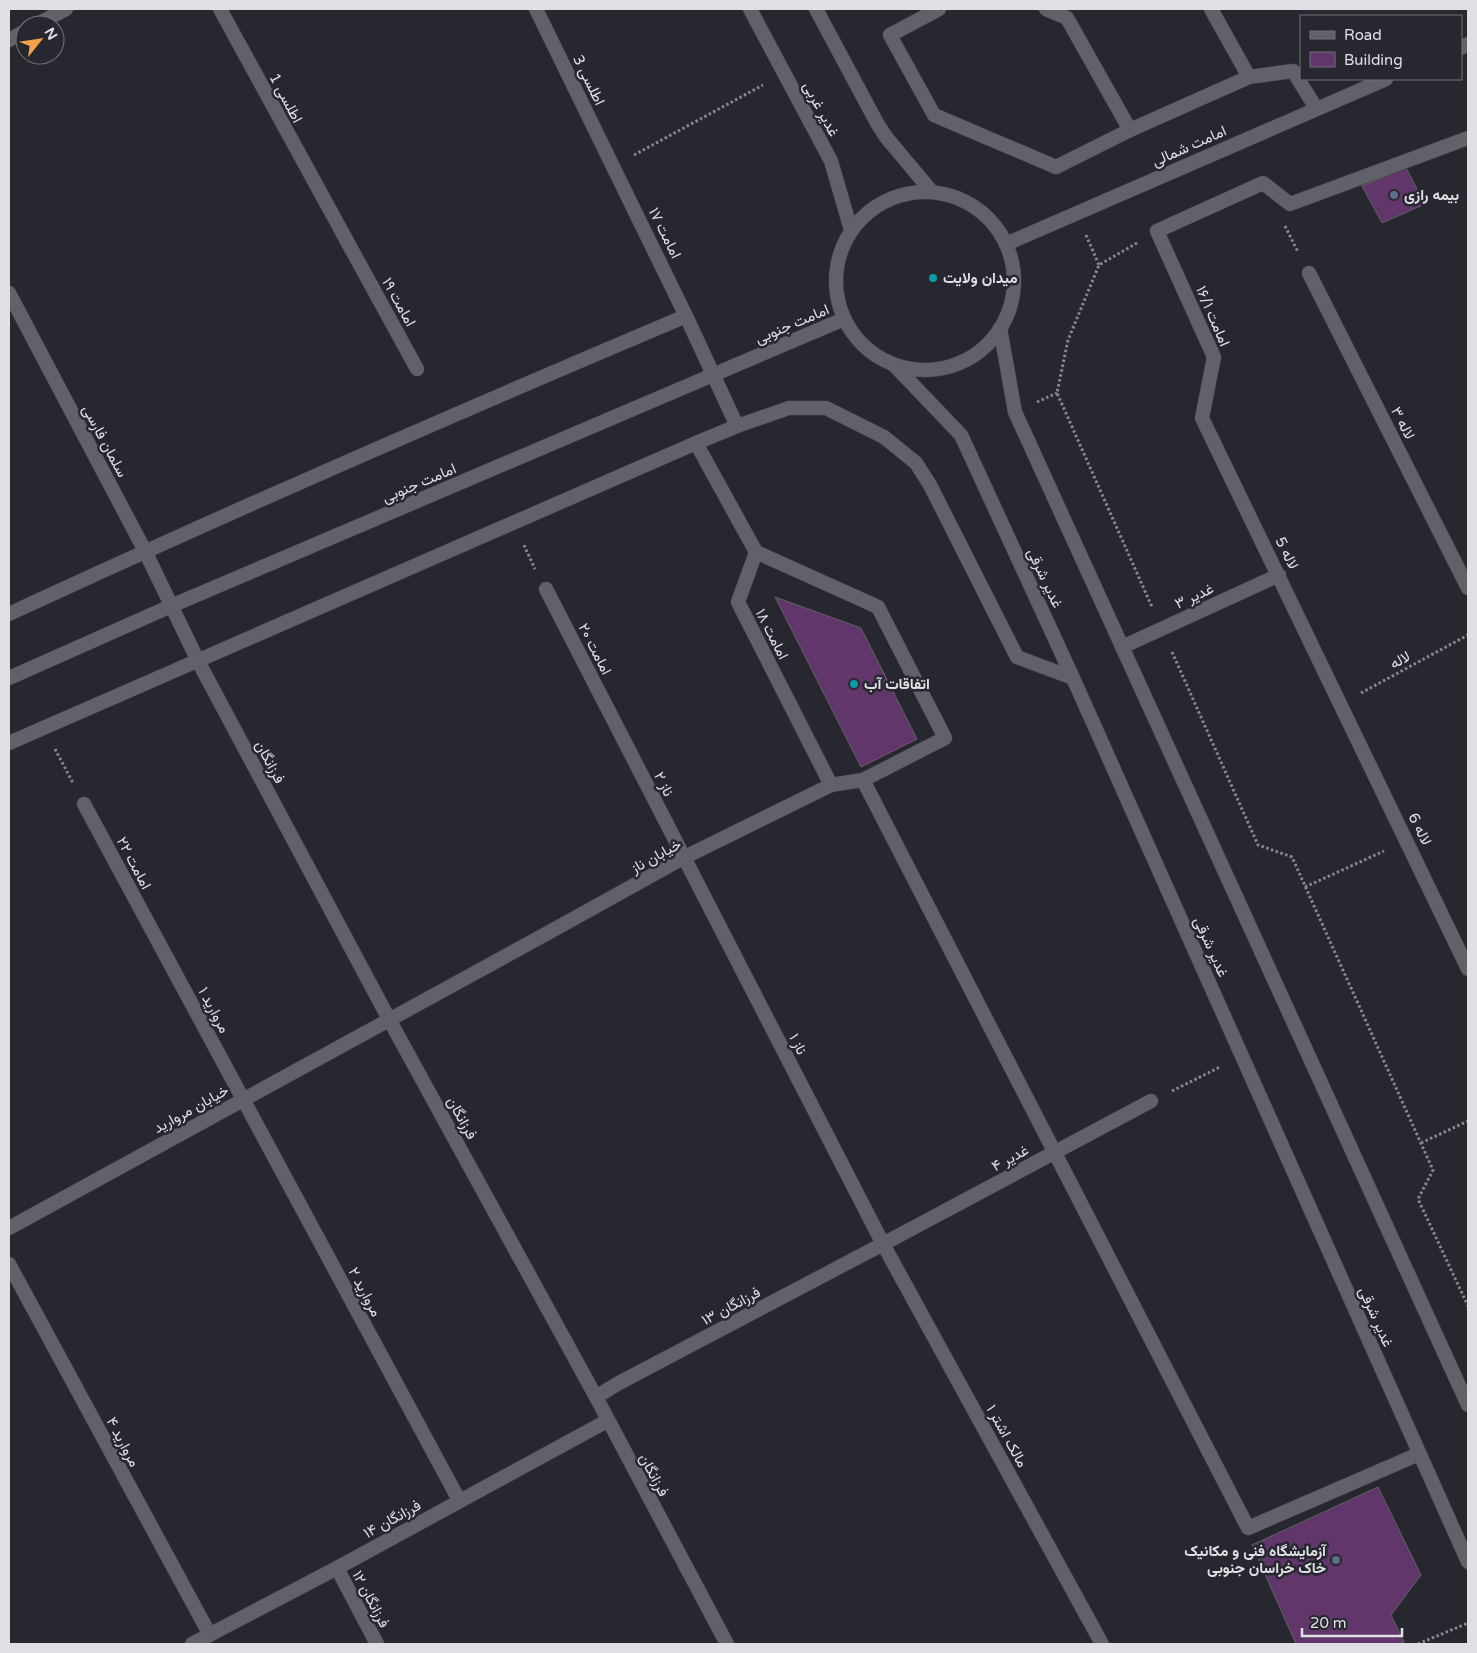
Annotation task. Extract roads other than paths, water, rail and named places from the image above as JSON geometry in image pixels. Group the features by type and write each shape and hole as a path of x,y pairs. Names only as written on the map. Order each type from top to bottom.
{"street":[{"path":"55,15 66,9"},
{"name":"اطلسی 1","path":"220,9 324,202"},
{"name":"اطلسی 3","path":"536,9 614,166"},
{"name":"غدیر غربی","path":"750,9 831,162 851,230"},
{"path":"816,9 877,123 886,137 932,192"},
{"path":"939,9 890,35 934,115 1056,167 1130,130 1249,77 1293,71 1316,108"},
{"path":"1046,9 1067,18 1130,130"},
{"path":"1211,9 1249,77"},
{"name":"امامت شمالی","path":"1006,244 1384,80"},
{"name":"امامت ۱۶/۱","path":"1202,418 1214,357 1157,231 1263,183 1290,204 1468,138"},
{"name":"امامت ۱۷","path":"614,166 737,426"},
{"path":"932,192 955,197 976,209 993,224 1006,244 1012,267 1014,290 1009,313 1000,328 982,350 963,363 940,370 917,370 894,365 873,355 856,339 844,319 836,297 836,273 841,250 851,230 867,213 887,200 909,193 932,192"},
{"name":"امامت ۱۹","path":"324,202 417,369"},
{"name":"لاله ۳","path":"1309,273 1468,588"},
{"name":"سلمان فارسی","path":"9,293 145,551 171,606"},
{"path":"9,614 145,551 445,418 686,316"},
{"name":"امامت جنوبی","path":"9,678 171,606 844,319"},
{"path":"1000,328 1016,412 1468,1405"},
{"name":"غدیر شرقی","path":"894,365 961,435 1073,678 1468,1562"},
{"path":"9,743 696,442 789,408 826,408 884,437 916,463 1016,658 1073,678"},
{"name":"لاله 5","path":"1202,418 1342,704"},
{"path":"696,442 756,552"},
{"name":"خیابان ناز","path":"390,1021 683,858 830,785 863,780 946,738 878,607 756,552"},
{"name":"امامت ۱۸","path":"756,552 738,602 830,785"},
{"name":"غدیر ۳","path":"1122,647 1279,575"},
{"name":"امامت ۲۰","path":"546,589 615,724"},
{"name":"فرزانگان","path":"171,606 198,661 390,1021 596,1397 727,1644"},
{"name":"لاله 6","path":"1342,704 1468,969"},
{"name":"ناز ۲","path":"615,724 683,858"},
{"path":"863,780 1248,1528 1419,1454"},
{"name":"امامت ۲۲","path":"84,804 156,937"},
{"name":"ناز ۱","path":"683,858 883,1244"},
{"name":"مروارید ۱","path":"156,937 243,1099"},
{"name":"خیابان مروارید","path":"9,1228 243,1099 390,1021"},
{"name":"مروارید ۲","path":"243,1099 459,1500"},
{"name":"غدیر ۴","path":"883,1244 1151,1101"},
{"name":"فرزانگان ۱۳","path":"596,1397 883,1244"},
{"name":"مالک اشتر ۱","path":"883,1244 1102,1644"},
{"name":"مروارید ۴","path":"9,1264 210,1635"},
{"name":"فرزانگان ۱۴","path":"192,1644 337,1568 607,1420"},
{"name":"فرزانگان ۱۲","path":"337,1568 377,1644"}],"place":[{"name":"بیمه رازی","path":"1394,195"},
{"name":"میدان ولایت","path":"933,278"},
{"name":"اتفاقات آب","path":"854,684"},
{"name":"آزمایشگاه فنی و مکانیک خاک خراسان جنوبی","path":"1336,1560"}]}
